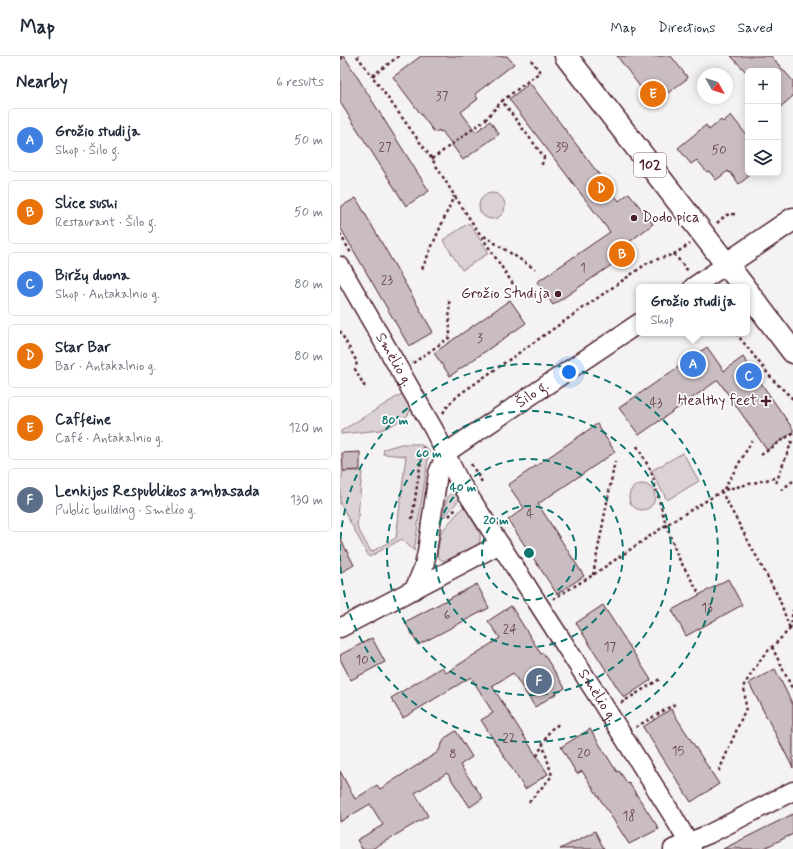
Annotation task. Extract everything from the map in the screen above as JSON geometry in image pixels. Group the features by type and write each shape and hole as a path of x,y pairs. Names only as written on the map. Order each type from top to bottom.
{"main road":[{"name":"102","path":"566,56 742,284"},
{"path":"727,264 793,218"},
{"path":"750,295 793,352"}],"street":[{"path":"697,284 727,264"},
{"name":"Smėlio g.","path":"340,266 446,453"},
{"name":"Šilo g.","path":"446,453 636,325"},
{"path":"340,628 500,544 459,480 446,453"},
{"path":"414,590 424,566 438,473 446,453"},
{"path":"434,498 445,486 452,481 459,480"},
{"name":"Smėlio g.","path":"500,544 606,709 684,847"},
{"path":"427,552 432,564 439,568 449,570"},
{"path":"684,847 793,791"}],"path":[{"path":"340,59 345,56"},
{"path":"357,56 432,159 454,195 514,284"},
{"path":"372,76 399,56"},
{"path":"432,159 485,120 502,101 540,72 531,60"},
{"path":"502,101 544,157 541,168"},
{"path":"422,269 454,195"},
{"path":"412,519 423,448 441,415 449,404 460,394 649,262 674,254 704,235 726,215 736,214"},
{"path":"482,235 535,269"},
{"path":"401,372 450,337 449,298"},
{"path":"340,331 357,362 355,369 366,390"},
{"path":"738,336 773,380 793,398"},
{"path":"761,455 793,433"},
{"path":"776,482 793,438"},
{"path":"722,491 752,441"},
{"path":"638,446 651,471 666,525 678,556 700,595"},
{"path":"593,575 615,461"},
{"path":"541,608 593,575 666,525 722,491 774,478"},
{"path":"781,490 793,481"},
{"path":"722,491 779,598 790,629"},
{"path":"447,518 469,496"},
{"path":"790,629 793,610"},
{"path":"718,771 746,708 744,685 763,656 793,626"},
{"path":"772,647 793,690"},
{"path":"606,709 620,703 660,679"},
{"path":"622,736 675,704"},
{"path":"537,756 550,730 559,724"},
{"path":"529,802 552,776 543,745"}],"shaded area":[{"path":"492,193 501,197 505,206 501,215 492,219 483,215 479,206 483,197"},
{"path":"469,223 489,253 462,270 443,240"},
{"path":"405,392 412,408 407,416 381,430 341,434 341,431"},
{"path":"401,444 419,444 427,448 429,452 414,551 402,539 369,557 340,503 340,478 342,477 343,471 362,471 357,527 371,552 396,538 406,456 383,454 384,449"},
{"path":"683,453 699,481 667,500 651,471"},
{"path":"642,484 651,488 655,497 651,506 642,510 633,506 629,497 633,488"},
{"path":"454,493 461,498 444,517 448,496"},
{"path":"464,506 480,533 479,544 443,561 437,554 441,532"}],"building":[{"path":"340,56 344,56 429,191 406,206 340,102"},
{"path":"421,56 507,56 514,64 475,94 478,99 461,112 476,132 490,121 499,134 463,160 442,131 440,132 439,130 435,133 393,77"},
{"path":"617,56 671,56 688,78 653,104"},
{"path":"731,56 771,56 793,81 793,96 781,106 781,68 745,68 745,71"},
{"path":"530,83 619,201 629,193 653,224 624,246 629,253 553,305 537,282 610,232 509,99"},
{"path":"731,115 745,133 745,176 748,177 739,184 728,171 716,180 697,160 691,164 678,148 706,125 709,130 721,120 723,122"},
{"path":"356,198 433,332 409,346 340,227 340,207"},
{"path":"510,300 526,323 450,376 434,353"},
{"path":"707,347 724,371 743,357 793,429 793,432 767,450 718,380 639,435 619,408"},
{"path":"597,424 615,452 538,504 584,576 557,594 508,520 524,508 508,485"},
{"path":"360,452 360,470 343,471 342,453"},
{"path":"340,538 354,565 340,573"},
{"path":"728,579 742,605 686,636 672,610"},
{"path":"477,584 489,608 418,645 405,622"},
{"path":"603,605 651,680 624,698 576,623"},
{"path":"511,606 541,654 543,653 565,688 535,707 513,673 492,686 548,774 525,789 481,720 493,713 471,677 403,718 391,698 442,667 446,673 500,638 488,621"},
{"path":"372,638 385,662 351,680 340,659 340,655"},
{"path":"775,669 793,705 793,768 749,683"},
{"path":"671,709 719,784 691,802 643,727"},
{"path":"590,729 617,772 619,771 628,784 629,783 659,829 629,844 582,771 577,774 561,747"},
{"path":"456,731 472,757 460,765 483,798 470,807 447,773 415,793 428,816 372,849 362,849 357,840 383,825 370,804 340,822 340,771 355,799 377,785 380,789 438,752 445,738"},
{"path":"793,814 793,834 762,849 723,849"},
{"path":"595,831 604,849 560,849"}],"place":[{"name":"Caffeine","path":"653,94"},
{"name":"Star Bar","path":"601,189"},
{"name":"Dodo pica","path":"634,218"},
{"name":"Slice sushi","path":"622,254"},
{"name":"Grožio Studija","path":"558,294"},
{"name":"Grožio studija","path":"693,364"},
{"name":"Biržų duona","path":"749,376"},
{"name":"Healthy feet","path":"766,401"},
{"name":"Lenkijos Respublikos ambasada","path":"539,681"}]}
